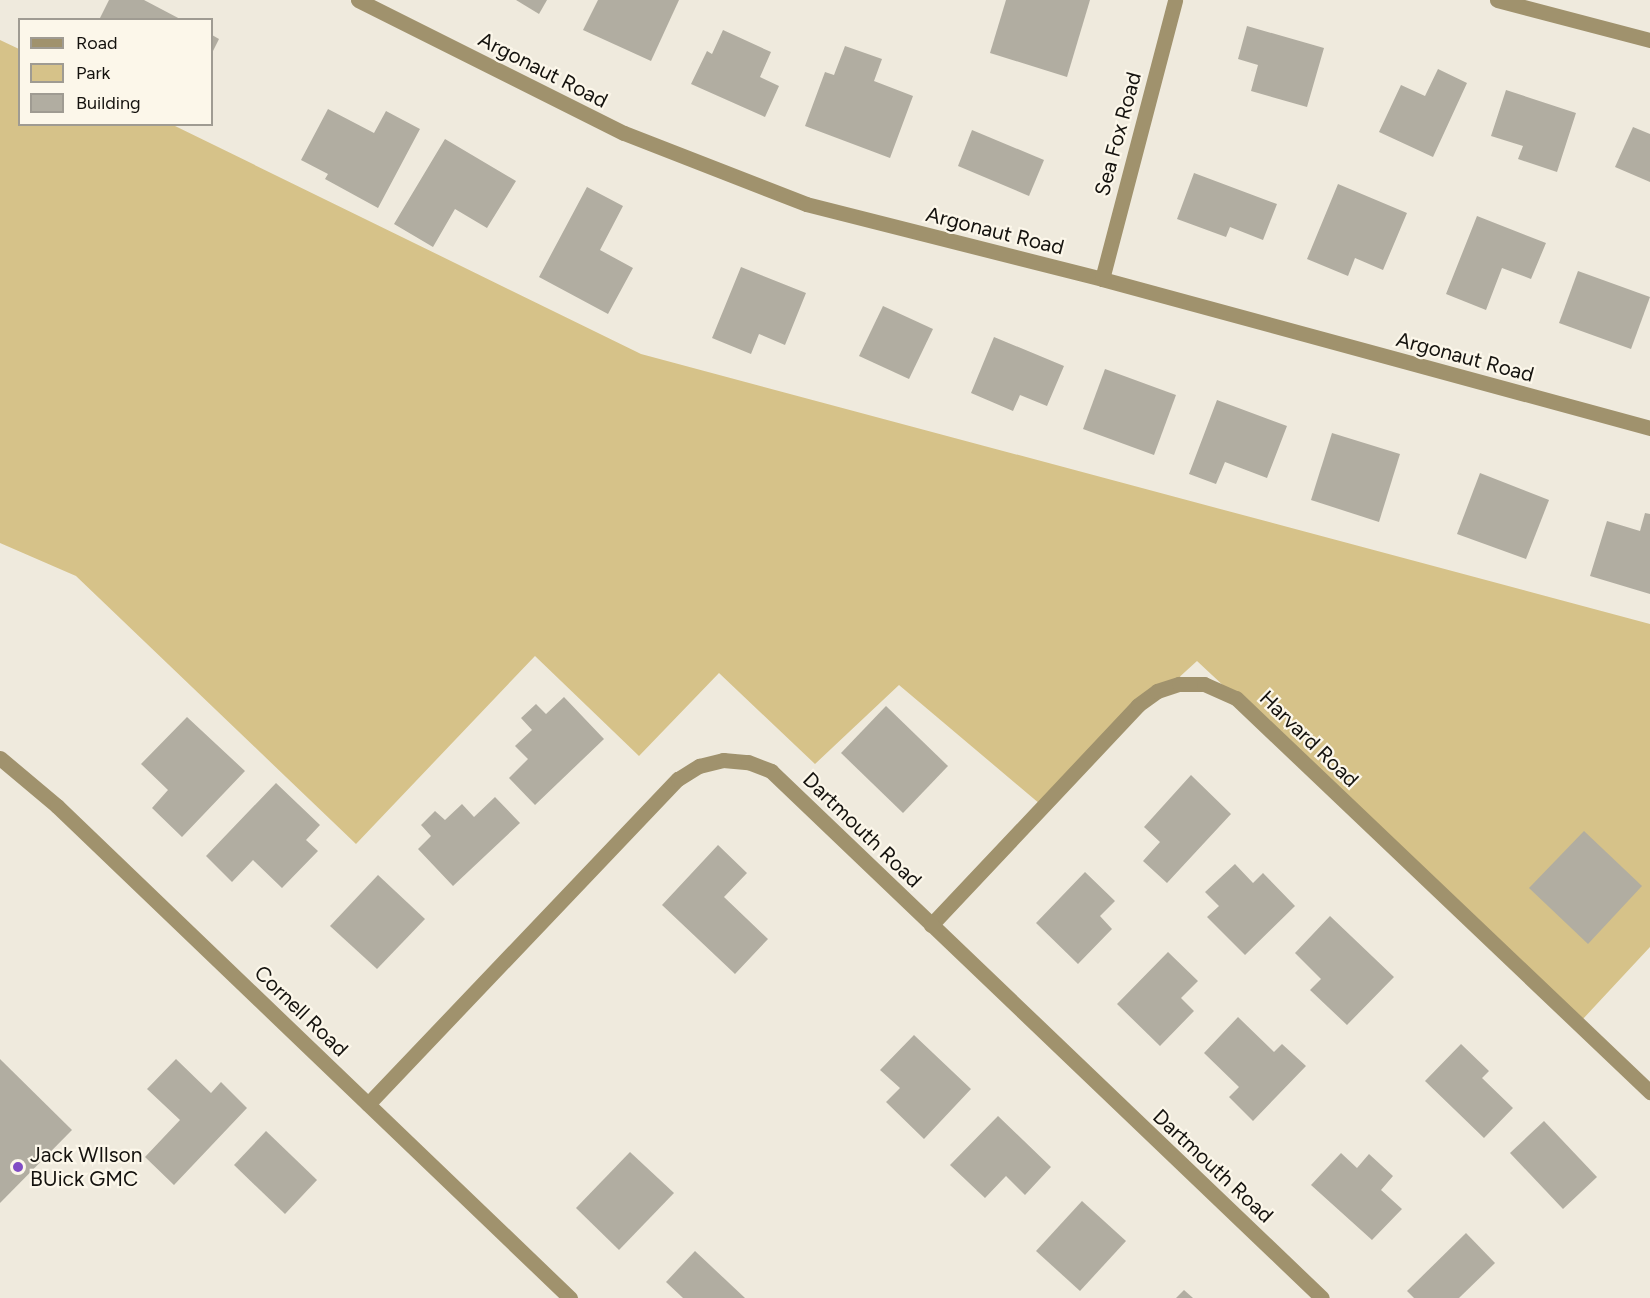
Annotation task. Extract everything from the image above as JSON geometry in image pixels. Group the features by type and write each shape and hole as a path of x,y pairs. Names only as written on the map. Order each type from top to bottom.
{"street":[{"name":"Argonaut Road","path":"358,0 624,133 732,178 881,225 1102,279 1650,428"},
{"name":"Sea Fox Road","path":"1102,279 1175,0"},
{"path":"1497,0 1650,40"},
{"name":"Harvard Road","path":"931,925 1138,705 1168,687 1204,684 1236,698 1650,1092"},
{"name":"Cornell Road","path":"0,758 57,806 570,1298"},
{"name":"Dartmouth Road","path":"368,1104 678,779 699,766 723,760 748,762 771,771 1322,1298"}],"green space":[{"path":"0,40 18,49 18,126 175,126 641,354 1650,624 1650,947 1582,1020 1197,661 1040,804 899,685 815,764 719,673 639,756 535,656 356,844 76,576 0,543"}],"building":[{"path":"109,0 144,0 178,18 100,18"},
{"path":"516,0 547,0 539,14"},
{"path":"598,0 679,0 651,61 583,30"},
{"path":"1006,0 1090,0 1067,77 990,53"},
{"path":"1247,26 1324,48 1307,107 1251,91 1258,65 1238,59"},
{"path":"723,30 771,52 760,77 779,86 765,117 691,84 707,51 712,54"},
{"path":"213,36 219,39 213,51"},
{"path":"845,46 882,59 874,81 913,96 890,158 805,126 825,72 834,75"},
{"path":"1438,69 1467,83 1433,157 1379,132 1401,85 1425,96"},
{"path":"1506,90 1576,113 1557,172 1518,159 1523,146 1491,136"},
{"path":"328,109 374,133 386,111 420,129 378,208 325,179 328,174 301,160"},
{"path":"1633,127 1650,134 1650,182 1615,167"},
{"path":"972,130 1044,160 1029,196 958,166"},
{"path":"445,139 516,181 487,228 455,209 433,247 394,224"},
{"path":"1194,173 1277,204 1263,240 1230,227 1226,237 1177,219"},
{"path":"1338,184 1407,213 1383,270 1355,258 1348,276 1307,259"},
{"path":"587,187 623,206 600,250 633,268 608,314 539,277"},
{"path":"1477,216 1546,243 1531,279 1502,268 1486,310 1446,294"},
{"path":"741,267 806,293 785,345 759,334 751,354 712,338"},
{"path":"1578,271 1650,297 1631,349 1559,323"},
{"path":"883,306 933,329 909,379 859,356"},
{"path":"994,337 1064,366 1047,406 1020,395 1013,411 971,393"},
{"path":"1105,369 1176,395 1154,455 1083,429"},
{"path":"1217,400 1287,426 1267,478 1225,462 1216,484 1189,474"},
{"path":"1332,433 1400,454 1379,522 1311,500"},
{"path":"1480,473 1549,500 1526,559 1457,534"},
{"path":"1645,513 1650,514 1650,594 1590,576 1607,521 1640,531"},
{"path":"564,697 604,739 535,805 509,778 528,759 515,746 532,730 521,718 536,704 546,714"},
{"path":"886,706 948,766 903,813 841,753"},
{"path":"187,717 245,771 182,837 152,808 168,790 141,764"},
{"path":"1191,775 1231,814 1167,883 1143,861 1160,842 1144,827"},
{"path":"276,783 320,825 306,840 318,851 282,888 253,860 232,882 206,856"},
{"path":"495,797 520,823 453,886 418,849 431,836 421,825 435,811 445,820 462,804 474,817"},
{"path":"1584,831 1642,886 1588,944 1529,888"},
{"path":"718,845 747,873 724,897 768,939 735,974 662,905"},
{"path":"1235,864 1253,883 1263,873 1295,906 1245,955 1207,917 1219,906 1205,892"},
{"path":"1085,872 1115,901 1100,916 1112,929 1078,964 1036,923"},
{"path":"378,875 425,919 377,969 330,926"},
{"path":"1330,916 1394,977 1347,1025 1310,990 1321,979 1295,953"},
{"path":"1168,952 1198,981 1181,998 1194,1011 1160,1046 1117,1004"},
{"path":"1238,1017 1274,1052 1282,1044 1306,1066 1253,1121 1229,1097 1239,1087 1204,1053"},
{"path":"914,1035 971,1089 924,1139 886,1102 900,1088 880,1070"},
{"path":"1461,1044 1489,1071 1482,1078 1513,1108 1484,1138 1425,1081"},
{"name":"Jack WIlson BUick GMC","path":"0,1059 72,1130 0,1203"},
{"path":"176,1059 211,1093 221,1082 247,1108 174,1185 145,1157 180,1120 147,1089"},
{"path":"998,1116 1051,1167 1025,1195 1006,1176 985,1198 950,1165"},
{"path":"1544,1121 1597,1177 1563,1209 1510,1153"},
{"path":"266,1131 317,1180 285,1214 234,1165"},
{"path":"630,1152 674,1193 619,1250 576,1208"},
{"path":"1341,1153 1357,1168 1369,1154 1393,1176 1381,1190 1402,1209 1372,1240 1311,1185"},
{"path":"1082,1201 1126,1241 1080,1291 1036,1251"},
{"path":"1466,1233 1495,1263 1459,1298 1414,1298 1407,1291"},
{"path":"695,1251 745,1298 683,1298 666,1282"},
{"path":"1184,1290 1193,1298 1176,1298"}],"place":[{"name":"Jack WIlson BUick GMC","path":"18,1167"}]}
